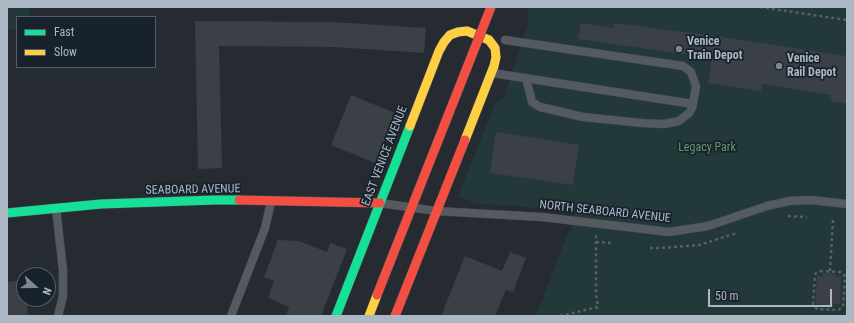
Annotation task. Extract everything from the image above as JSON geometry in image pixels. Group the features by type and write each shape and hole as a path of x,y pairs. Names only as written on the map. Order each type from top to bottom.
{"street":[{"path":"369,316 491,7"},
{"name":"EAST VENICE AVENUE","path":"336,316 444,42 450,35 467,31 489,40 495,48 496,57 492,73 395,316"},
{"name":"SEABOARD AVENUE","path":"7,213 101,204 207,200 380,203"}],"lane":[{"path":"505,40 683,66 691,72 695,82 696,93 689,113 679,121 664,124 583,117 535,105 532,102 526,78"},
{"path":"492,73 693,104"},
{"name":"NORTH SEABOARD AVENUE","path":"380,203 436,211 542,217 670,232 708,226 767,206 789,201 812,200 847,204"},
{"path":"230,316 265,228 271,201"},
{"path":"56,208 63,270 63,296 58,316"}],"path":[{"path":"760,7 847,20"},
{"path":"788,216 807,217"},
{"path":"830,271 833,219"},
{"path":"560,316 598,307 596,294 596,233"},
{"path":"650,248 699,245 737,233"},
{"path":"596,242 614,244"},
{"path":"820,271 840,272 845,276 845,291 843,306 838,310 817,309 813,304 815,274 820,271"}],"green space":[{"path":"7,7 30,7 30,16 16,16 16,29 7,29"},
{"name":"Legacy Park","path":"529,7 847,7 847,316 536,316 568,233 571,232 575,212 477,204 459,197 459,193 495,104 504,97 529,21 527,18"}],"building":[{"path":"195,21 333,22 426,28 424,53 334,47 219,46 222,168 198,169"},
{"name":"Venice Rail Depot","path":"581,23 613,28 614,23 715,36 847,56 847,104 830,101 831,95 762,84 761,91 708,83 712,58 578,39"},
{"path":"351,95 395,113 375,163 331,145"},
{"path":"496,132 579,145 573,185 490,173"},
{"path":"278,240 299,241 327,252 330,243 347,249 321,316 286,316 289,307 268,298 274,281 264,277"},
{"path":"510,252 526,258 513,292 506,290 495,316 441,316 465,256 502,271"},
{"path":"823,273 835,274 835,277 841,277 840,304 834,304 834,307 821,306 821,304 815,303 817,276 823,276"},
{"path":"16,281 16,307 27,307 28,316 7,316 7,282"}],"traffic: fast":[{"path":"336,316 410,126"},
{"path":"7,213 101,204 239,200"}],"traffic: slow":[{"path":"410,126 439,51 444,42 450,35 467,31 489,40 495,48 496,57 494,66 465,140"},
{"path":"369,316 377,295"}],"traffic: jam":[{"path":"377,295 491,7"},
{"path":"395,316 465,140"},
{"path":"239,200 380,203"}],"place":[{"name":"Venice Train Depot","path":"679,49"},
{"name":"Venice Rail Depot","path":"779,66"}]}
